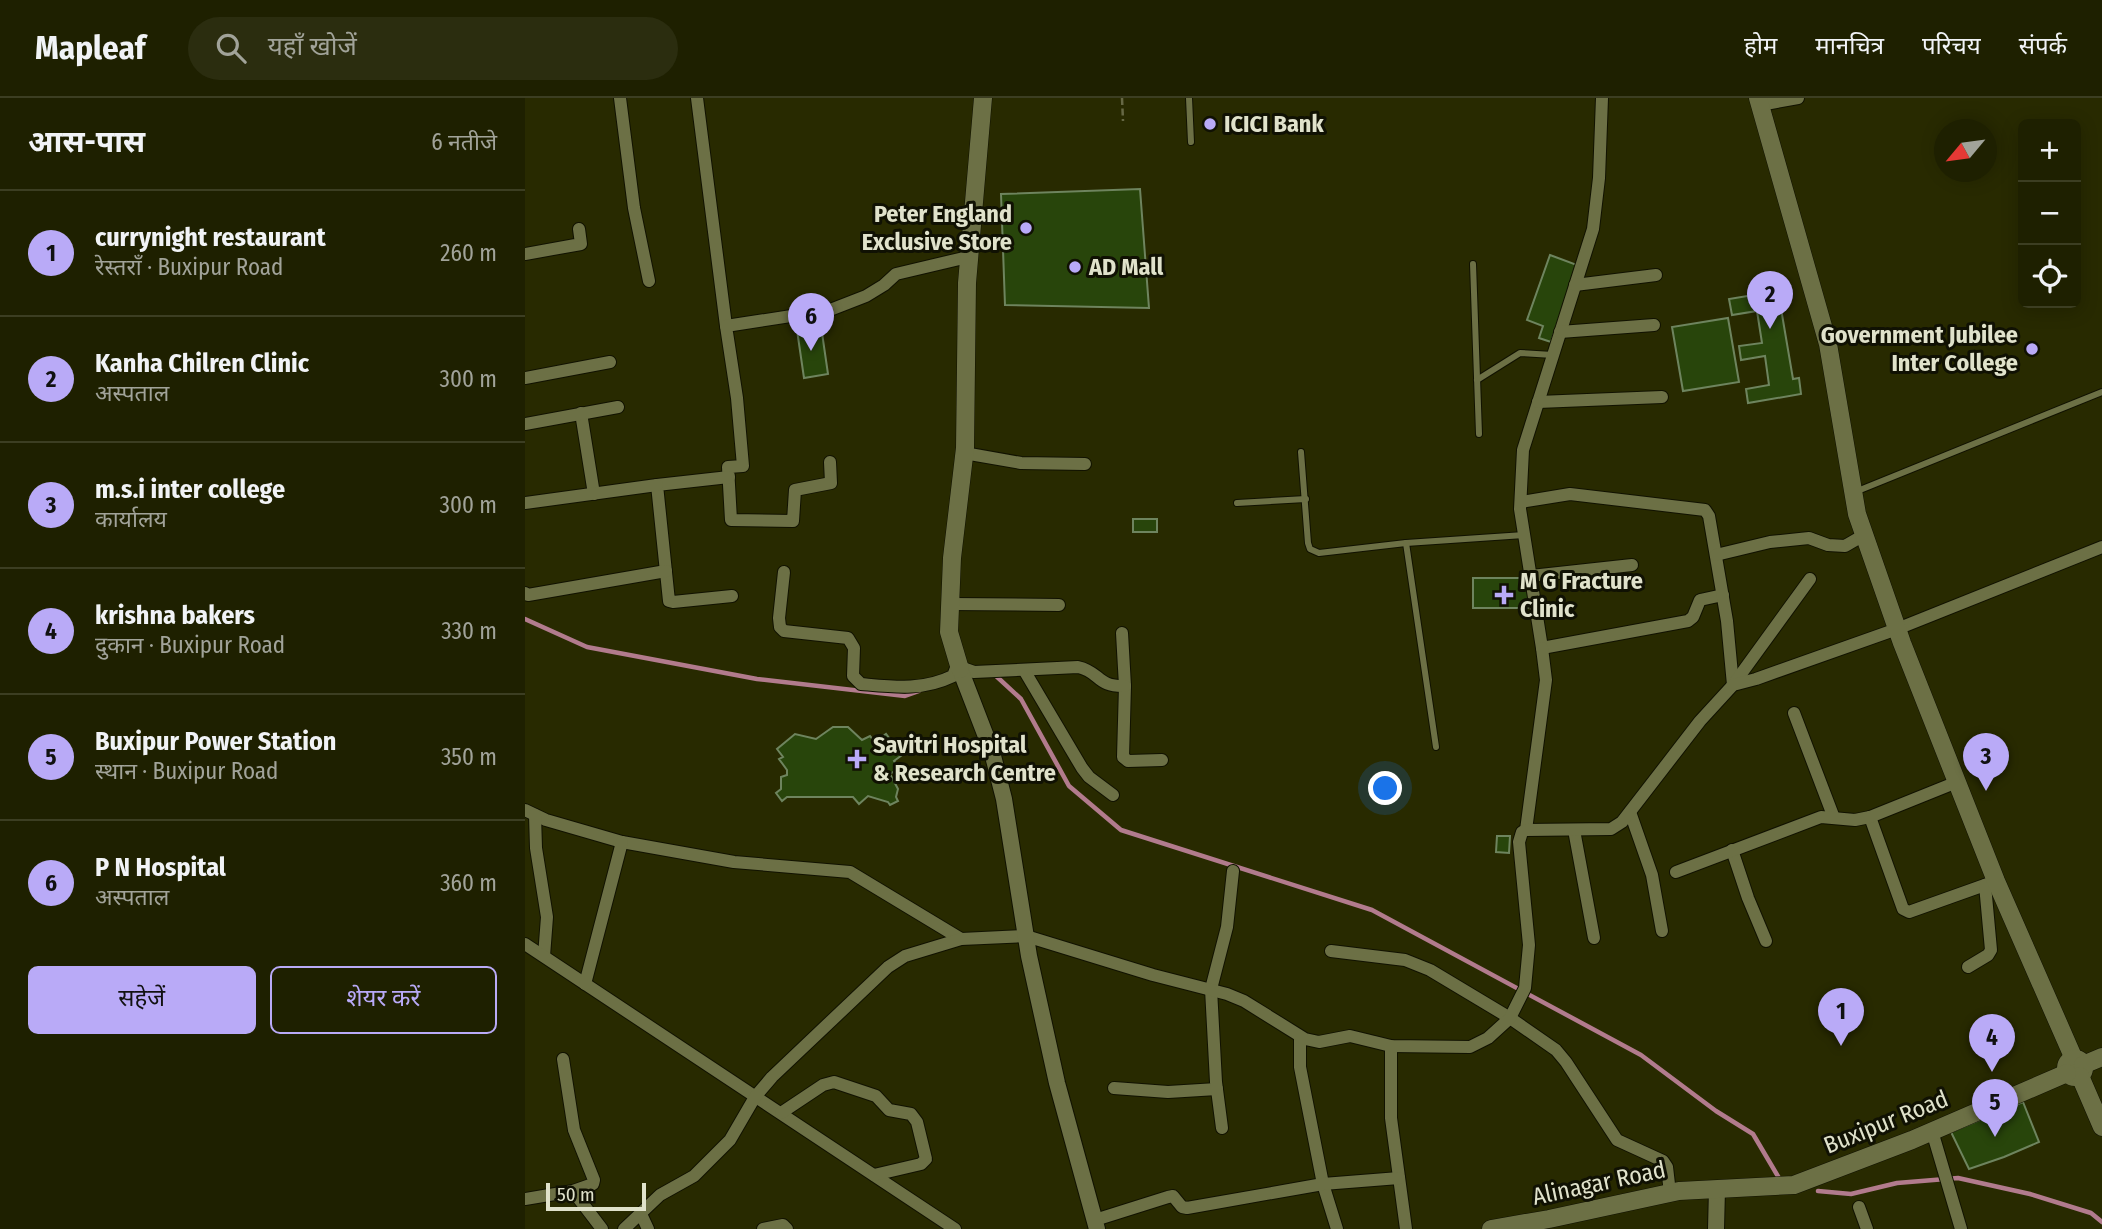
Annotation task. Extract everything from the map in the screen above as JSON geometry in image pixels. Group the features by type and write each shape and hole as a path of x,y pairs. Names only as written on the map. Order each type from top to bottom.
{"main road":[{"path":"960,670 949,632 950,604 952,558 964,453 968,257 982,98"},
{"path":"1759,102 1828,344 1857,514 1864,535 1897,629 1957,782 1991,883 2102,1127"},
{"name":"Buxipur Road","path":"1717,1189 1794,1185 1932,1131 2102,1057"},
{"name":"Alinagar Road","path":"1491,1229 1512,1227 1670,1193 1717,1189"}],"street":[{"path":"620,98 634,208 649,281"},
{"path":"697,98 737,398 743,466 729,467 731,520 793,521 795,490 831,483 830,462"},
{"path":"1526,830 1546,680 1524,535 1521,502 1523,450 1593,229 1599,178 1602,98"},
{"path":"1759,102 1798,98"},
{"path":"525,254 581,244 579,229"},
{"path":"726,326 830,310 866,296 896,274 968,257"},
{"path":"1575,285 1656,275"},
{"path":"1560,332 1654,325"},
{"path":"525,378 610,362"},
{"path":"1538,402 1662,397"},
{"path":"525,424 618,407"},
{"path":"581,413 594,494"},
{"path":"964,453 1021,463 1085,464"},
{"path":"525,503 729,477"},
{"path":"657,485 667,596 673,603 732,596"},
{"path":"1521,502 1570,494 1705,510 1709,516 1723,595 1733,685"},
{"path":"1716,555 1770,542 1809,538 1828,545 1845,546 1864,535"},
{"path":"1733,685 1897,629 2102,547"},
{"path":"1531,576 1632,565"},
{"path":"525,593 528,595 666,570"},
{"path":"783,572 780,627 784,631 848,638 855,648 853,676 860,684 925,687 953,676 960,670 974,672 1079,667 1107,685 1125,686"},
{"path":"624,1229 660,1195 694,1176 730,1140 755,1097 772,1077 888,967 905,956 961,939 1026,936 1153,975 1211,989 1244,1001 1300,1037 1319,1042 1350,1036 1391,1046 1469,1047 1488,1038 1510,1018 1524,993 1529,945 1519,842 1522,832 1611,829 1622,822 1700,721 1733,685 1810,579"},
{"path":"1542,648 1688,621 1693,617 1700,600 1723,595"},
{"path":"950,604 1059,605"},
{"path":"1122,633 1125,686 1123,757 1128,761 1162,760"},
{"path":"960,670 992,752 998,776 1026,936 1057,1083 1096,1224 1168,1196 1173,1196 1182,1207 1187,1208 1323,1184 1399,1178"},
{"path":"1024,670 1082,768 1089,777 1113,795"},
{"path":"1794,713 1834,818"},
{"path":"1676,872 1821,817 1856,820 1870,817 1957,782"},
{"path":"1630,812 1652,875 1661,931"},
{"path":"544,956 547,916 530,813 622,842 734,862 849,872 961,939"},
{"path":"1870,817 1903,909 1909,912 1991,883 1991,950 1988,955 1968,967"},
{"path":"1574,830 1594,938"},
{"path":"585,984 622,842"},
{"path":"1733,850 1748,898 1766,941"},
{"path":"1222,1128 1211,989 1227,927 1233,871"},
{"path":"525,944 874,1175 946,1227"},
{"path":"1331,951 1405,960 1430,970 1510,1018 1556,1050 1617,1140 1664,1161 1670,1193"},
{"path":"1300,1037 1300,1067 1323,1184 1337,1229"},
{"path":"1391,1046 1390,1101 1406,1229"},
{"path":"525,1199 573,1191 593,1184 594,1180 574,1130 563,1059"},
{"path":"781,1113 823,1085 834,1082 876,1096 889,1110 911,1114 917,1122 926,1160 921,1164 874,1175"},
{"path":"1114,1088 1168,1092 1217,1088"},
{"path":"1932,1131 1961,1229"},
{"path":"1716,1229 1717,1189"},
{"path":"573,1191 602,1229"},
{"path":"1859,1207 1867,1229"},
{"path":"641,1214 648,1229"},
{"path":"763,1229 783,1225 787,1229"}],"lane":[{"path":"1189,98 1191,142"},
{"path":"1473,264 1479,434"},
{"path":"1477,380 1520,353 1553,355"},
{"path":"1853,492 2102,392"},
{"path":"1301,452 1308,543 1314,552 1319,554 1406,543 1524,535"},
{"path":"1237,503 1305,499"},
{"path":"1406,543 1436,747"}],"path":[{"path":"1122,98 1123,121"}],"building":[{"name":"AD Mall","path":"1140,189 1149,308 1005,305 1001,194"},
{"path":"1550,255 1577,265 1551,342 1539,338 1543,326 1527,320"},
{"path":"1778,291 1793,379 1799,378 1801,394 1748,403 1746,389 1769,385 1765,356 1741,360 1739,346 1762,343 1757,311 1732,315 1729,299"},
{"path":"1728,318 1739,382 1683,391 1672,327"},
{"path":"821,326 828,374 804,378 797,330"},
{"path":"1133,519 1157,519 1157,532 1133,532"},
{"path":"1473,578 1530,578 1530,608 1473,608"},
{"path":"833,727 848,727 862,740 870,736 875,742 886,734 902,755 894,761 899,768 890,774 898,789 898,801 890,805 868,796 859,804 853,797 787,797 782,801 776,793 781,789 781,777 787,775 787,770 779,759 783,757 777,749 795,734 816,739"},
{"path":"1497,836 1510,836 1509,853 1496,852"},
{"path":"2023,1102 2039,1142 1969,1169 1951,1132"}],"waterway":[{"path":"525,619 587,647 757,679 905,696 919,691"},
{"path":"995,675 1021,699 1069,786 1121,830 1372,910 1641,1055 1716,1111 1753,1134 1779,1178"},
{"path":"1818,1191 1851,1194 1897,1183 1958,1178 2030,1194 2091,1213 2102,1222"}],"place":[{"name":"ICICI Bank","path":"1210,124"},
{"name":"Peter England Exclusive Store","path":"1026,228"},
{"name":"AD Mall","path":"1075,267"},
{"name":"Kanha Chilren Clinic","path":"1770,329"},
{"name":"Government Jubilee Inter College","path":"2032,349"},
{"name":"P N Hospital","path":"811,351"},
{"name":"M G Fracture Clinic","path":"1504,595"},
{"name":"Savitri Hospital & Research Centre","path":"857,759"},
{"name":"m.s.i inter college","path":"1986,791"},
{"name":"currynight restaurant","path":"1841,1046"},
{"name":"krishna bakers","path":"1992,1072"},
{"name":"Buxipur Power Station","path":"1995,1137"}]}
